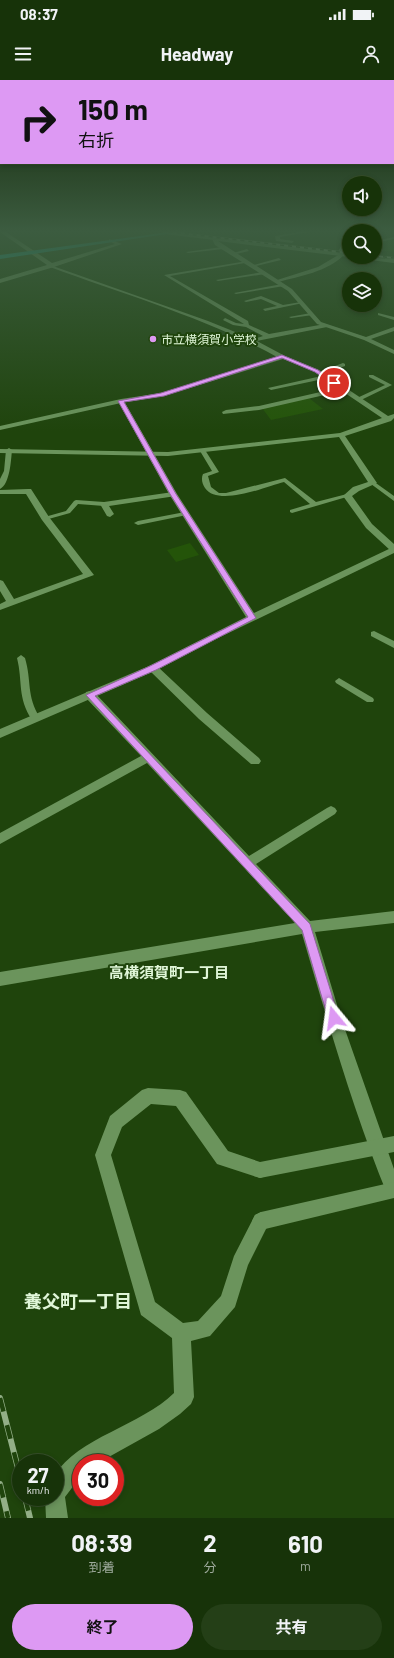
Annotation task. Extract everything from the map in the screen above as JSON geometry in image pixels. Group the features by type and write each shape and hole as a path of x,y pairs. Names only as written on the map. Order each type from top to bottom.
{"street":[{"path":"138,297 253,341 282,357 319,373 359,399 391,417"},
{"path":"296,297 311,314 325,326 366,339 394,352"},
{"path":"366,339 394,329"},
{"path":"0,428 121,401 162,395 282,357"},
{"path":"226,412 259,408 343,388"},
{"path":"121,401 185,514 252,618"},
{"path":"0,451 152,454 203,451 341,435 391,417"},
{"path":"0,734 153,668 252,618 394,550 369,526 347,496 356,489 373,483 341,435"},
{"path":"0,492 28,490 45,518 89,575 0,607"},
{"path":"110,514 104,504 173,494"},
{"path":"0,583 12,603"},
{"path":"153,668 203,716 255,761"},
{"path":"90,695 307,927 334,1018 377,1147 394,1190 261,1221 240,1262 229,1301 203,1329 181,1333 148,1308 103,1155 116,1122 148,1096 180,1098 223,1158 260,1170 377,1147 394,1144"},
{"path":"0,839 149,757"},
{"path":"248,863 330,812"},
{"path":"0,979 307,927 394,917"},
{"path":"64,1479 79,1463 167,1413 184,1397 181,1333"},
{"path":"56,1506 57,1518"}],"lane":[{"path":"202,297 246,322 247,326"},
{"path":"261,297 281,306"},
{"path":"246,301 261,297"},
{"path":"265,310 301,303"},
{"path":"291,317 311,314"},
{"path":"380,314 394,319"},
{"path":"225,319 235,324 247,326 268,336"},
{"path":"253,341 268,336 325,326"},
{"path":"319,373 344,365"},
{"path":"359,399 389,385 371,376"},
{"path":"271,388 326,377"},
{"path":"0,487 4,473 7,471 9,450"},
{"path":"203,451 216,472 205,475 204,481 210,490 221,495 285,480 315,504"},
{"path":"373,483 394,499"},
{"path":"292,511 347,496"},
{"path":"45,518 68,512 76,502 104,504"},
{"path":"138,523 185,514"},
{"path":"374,634 394,645"},
{"path":"22,658 26,702 28,709 35,718"},
{"path":"339,681 370,700"}],"green space":[{"path":"309,398 323,409 271,420 262,408"},
{"path":"190,543 199,555 176,562 167,550"}],"railway":[{"path":"0,1398 14,1454"},
{"path":"0,1484 8,1518"},
{"path":"27,1506 30,1518"}],"place":[{"name":"市立横須賀小学校","path":"153,339"}],"district":[{"name":"高横須賀町一丁目","path":"169,972"},
{"name":"養父町一丁目","path":"78,1301"}],"route":[{"path":"334,383 317,371 282,357 162,395 121,401 173,494 252,618 153,668 90,695 248,863 291,912 307,927 334,1018"}]}
